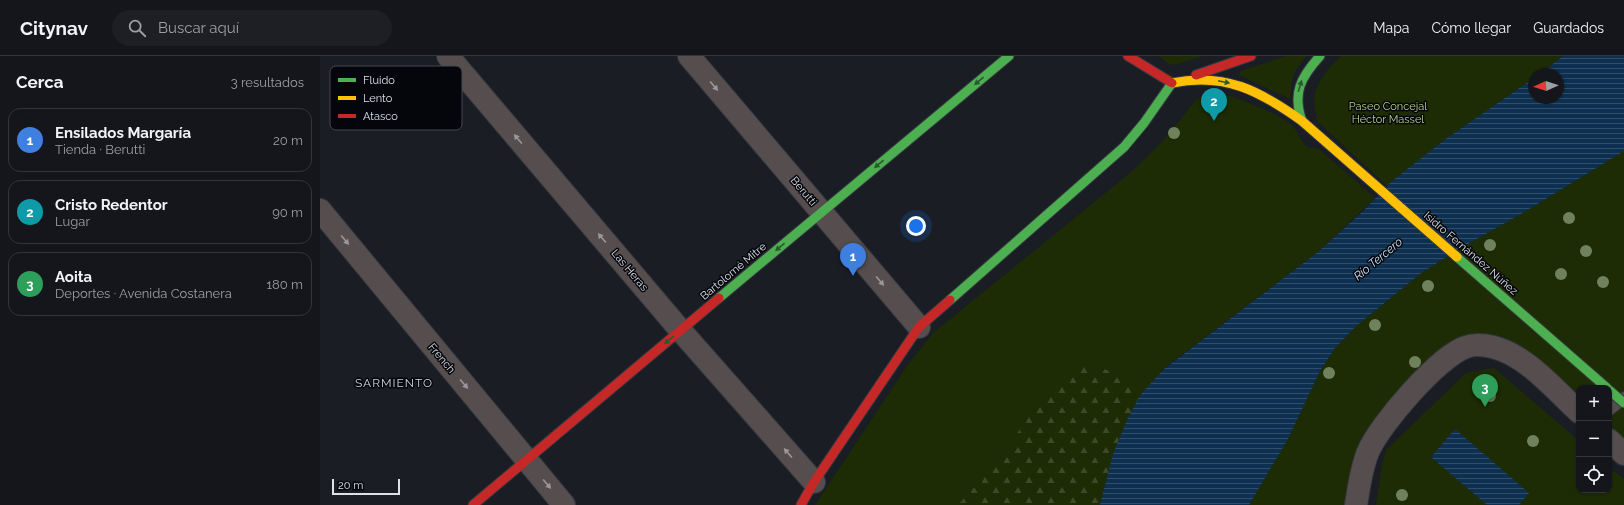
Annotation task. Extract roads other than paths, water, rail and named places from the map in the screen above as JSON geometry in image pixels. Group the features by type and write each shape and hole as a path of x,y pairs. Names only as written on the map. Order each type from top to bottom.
{"main road":[{"name":"Bartolomé Mitre","path":"473,505 1009,56"},
{"path":"1128,56 1172,83 1205,78 1235,84 1266,98 1302,121"},
{"path":"801,505 814,482 919,327 1124,147 1144,123 1172,83 1251,56"},
{"path":"1302,121 1297,103 1299,87 1302,77 1320,56"},
{"name":"Isidro Fernández Núñez","path":"1302,121 1603,385"},
{"name":"Isidro Fernández Núñez","path":"1612,392 1624,403"}],"street":[{"name":"Las Heras","path":"448,56 456,66"},
{"name":"Berutti","path":"689,56 919,327"},
{"name":"Las Heras","path":"462,73 681,331 814,482"},
{"name":"French","path":"320,210 564,505"},
{"path":"1356,505 1362,470 1368,451 1379,432 1442,361 1453,353 1467,346 1492,346 1516,356 1576,409"},
{"path":"1612,443 1624,454"}],"lane":[{"path":"1612,407 1624,397"}],"water":[{"name":"Río Tercero","path":"1563,56 1624,56 1624,151 1521,214 1459,249 1420,274 1355,327 1335,348 1320,371 1288,439 1249,505 1100,505 1113,454 1127,420 1141,394 1164,369 1318,252 1362,212 1392,181 1447,138 1528,82 1528,104 1564,104 1564,68 1548,68"},
{"path":"1455,429 1529,493 1519,505 1487,505 1431,457"}],"place":[{"name":"Cristo Redentor","path":"1214,121"},
{"name":"Ensilados Margaría","path":"853,276"},
{"name":"Aoita","path":"1485,407"}],"district":[{"name":"SARMIENTO","path":"394,383"}],"park label":[{"name":"Paseo Concejal Héctor Massel","path":"1388,112"}]}
